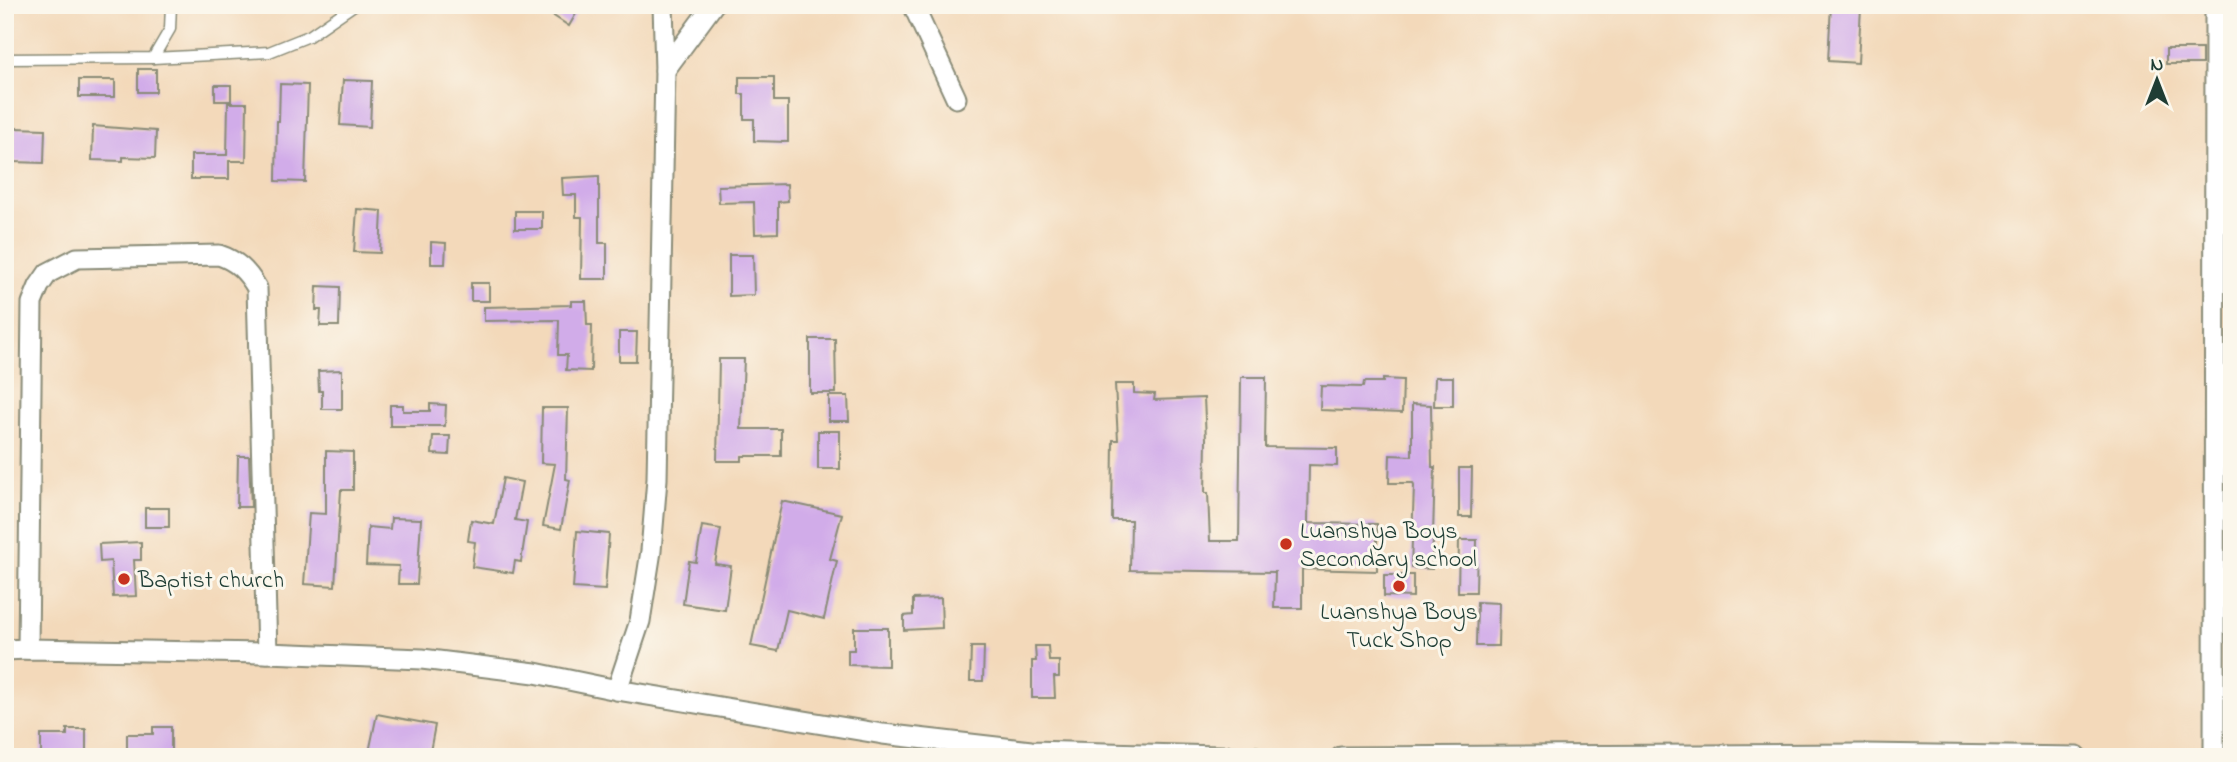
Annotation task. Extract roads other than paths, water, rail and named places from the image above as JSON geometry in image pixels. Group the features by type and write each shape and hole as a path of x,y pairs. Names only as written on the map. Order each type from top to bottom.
{"street":[{"path":"617,690 640,621 651,551 657,479 665,70 663,5"},
{"path":"665,70 713,5"},
{"path":"913,5 956,98"},
{"path":"2214,757 2215,5"},
{"path":"28,649 32,303 39,286 48,273 77,258 219,255 233,260 250,276 257,288 267,653"},
{"path":"5,650 267,653 422,659 535,673 617,690 883,734 1031,751 1256,757"},
{"path":"1341,757 1865,754 2077,757"}],"lane":[{"path":"153,58 170,29 171,5"},
{"path":"5,59 153,58 269,52 309,36 355,5"}],"place":[{"name":"Luanshya Boys Secondary school","path":"1286,544"},
{"name":"Baptist church","path":"124,579"},
{"name":"Luanshya Boys Tuck Shop","path":"1399,586"}]}
